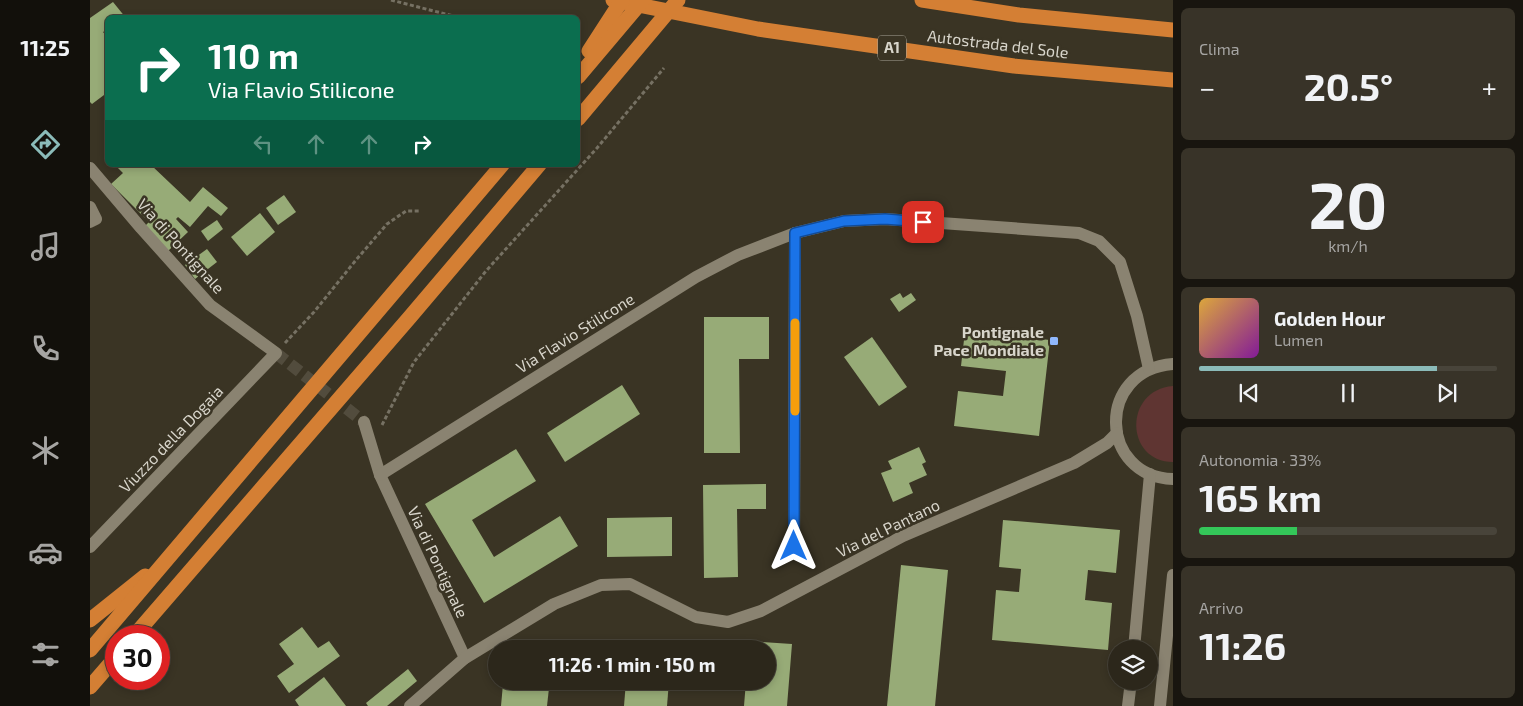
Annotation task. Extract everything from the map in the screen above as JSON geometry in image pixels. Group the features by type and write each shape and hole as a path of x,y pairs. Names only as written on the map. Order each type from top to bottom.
{"highway":[{"name":"Autostrada del Sole","path":"613,0 758,29 994,63 1173,80"},
{"path":"580,65 622,0"},
{"path":"580,74 643,0"},
{"path":"580,117 678,0"},
{"name":"Autostrada del Sole","path":"922,0 1018,15 1173,30"},
{"path":"90,650 500,167"},
{"path":"144,625 537,167"},
{"path":"90,620 167,561"},
{"path":"90,687 105,670"}],"street":[{"name":"Via di Pontignale","path":"91,172 210,305 276,353"},
{"path":"90,207 96,219 90,222"},
{"name":"Via Flavio Stilicone","path":"380,475 696,277 738,255 795,233 844,221 885,219 1080,233 1099,241 1120,262 1137,316 1149,369"},
{"path":"794,546 795,233"},
{"name":"Viuzzo della Dogaia","path":"90,547 276,353"},
{"path":"1173,364 1149,369 1135,378 1122,396 1116,418 1120,445 1127,456 1136,465 1150,474 1173,479"},
{"name":"Via di Pontignale","path":"364,422 380,475 465,658"},
{"name":"Via del Pantano","path":"410,706 465,658 554,604 601,585 630,584 696,617 728,622 762,611 904,536 1074,463 1107,444 1117,433"},
{"path":"1135,640 1150,474"},
{"path":"1160,706 1173,575"},
{"path":"1128,706 1130,690"}],"path":[{"path":"391,0 449,15"},
{"path":"580,167 664,68"},
{"path":"373,451 380,429 414,362 486,271 580,167"},
{"path":"276,353 314,312 387,224 406,210 419,211"}],"shaded area":[{"path":"1173,386 1173,462 1157,459 1146,451 1139,439 1136,426 1138,412 1145,400 1157,390"}],"building":[{"path":"113,2 124,15 105,15 105,31 103,32 105,34 105,94 92,104 90,102 90,18"},
{"path":"117,167 153,167 190,202 203,187 228,208 221,216 208,206 190,227 178,217 176,219 188,232 168,251 145,226 149,222 111,184 123,173"},
{"path":"284,195 296,212 278,225 266,208"},
{"path":"260,213 275,232 247,256 231,237"},
{"path":"217,220 223,229 208,241 201,231"},
{"path":"207,249 217,262 195,279 185,265"},
{"path":"900,293 903,298 911,293 916,300 899,312 890,299"},
{"path":"704,317 769,317 769,359 739,359 740,453 704,453"},
{"path":"965,331 1050,340 1039,436 954,426 958,391 1003,396 1006,371 961,366"},
{"path":"872,337 907,387 879,406 844,357"},
{"path":"622,385 640,414 565,462 547,433"},
{"path":"919,447 926,462 922,464 927,475 909,483 913,493 893,502 881,473 892,469 888,461"},
{"path":"516,449 536,481 472,520 494,557 560,516 578,546 484,603 425,504"},
{"path":"766,484 766,509 737,509 738,577 704,578 703,485"},
{"path":"672,517 672,556 607,557 607,518"},
{"path":"1003,520 1120,530 1116,573 1088,570 1085,600 1112,603 1108,650 992,640 996,590 1019,592 1021,569 999,567"},
{"path":"901,565 948,570 935,706 887,706"},
{"path":"302,627 318,648 329,641 340,656 289,693 277,676 294,664 279,644"},
{"path":"776,643 792,644 787,706 744,706 745,690 776,690"},
{"path":"408,669 417,681 387,706 368,706 366,703"},
{"path":"324,677 346,706 299,706 295,700"},
{"path":"502,690 549,690 547,706 501,706"},
{"path":"625,690 668,690 667,706 624,706"}],"tunnel":[{"path":"276,353 364,422"}],"slow traffic":[{"path":"795,323 795,411"}],"place":[{"name":"Pontignale Pace Mondiale","path":"1054,341"}],"route":[{"path":"794,546 795,233 844,221 885,219 923,222"}]}
